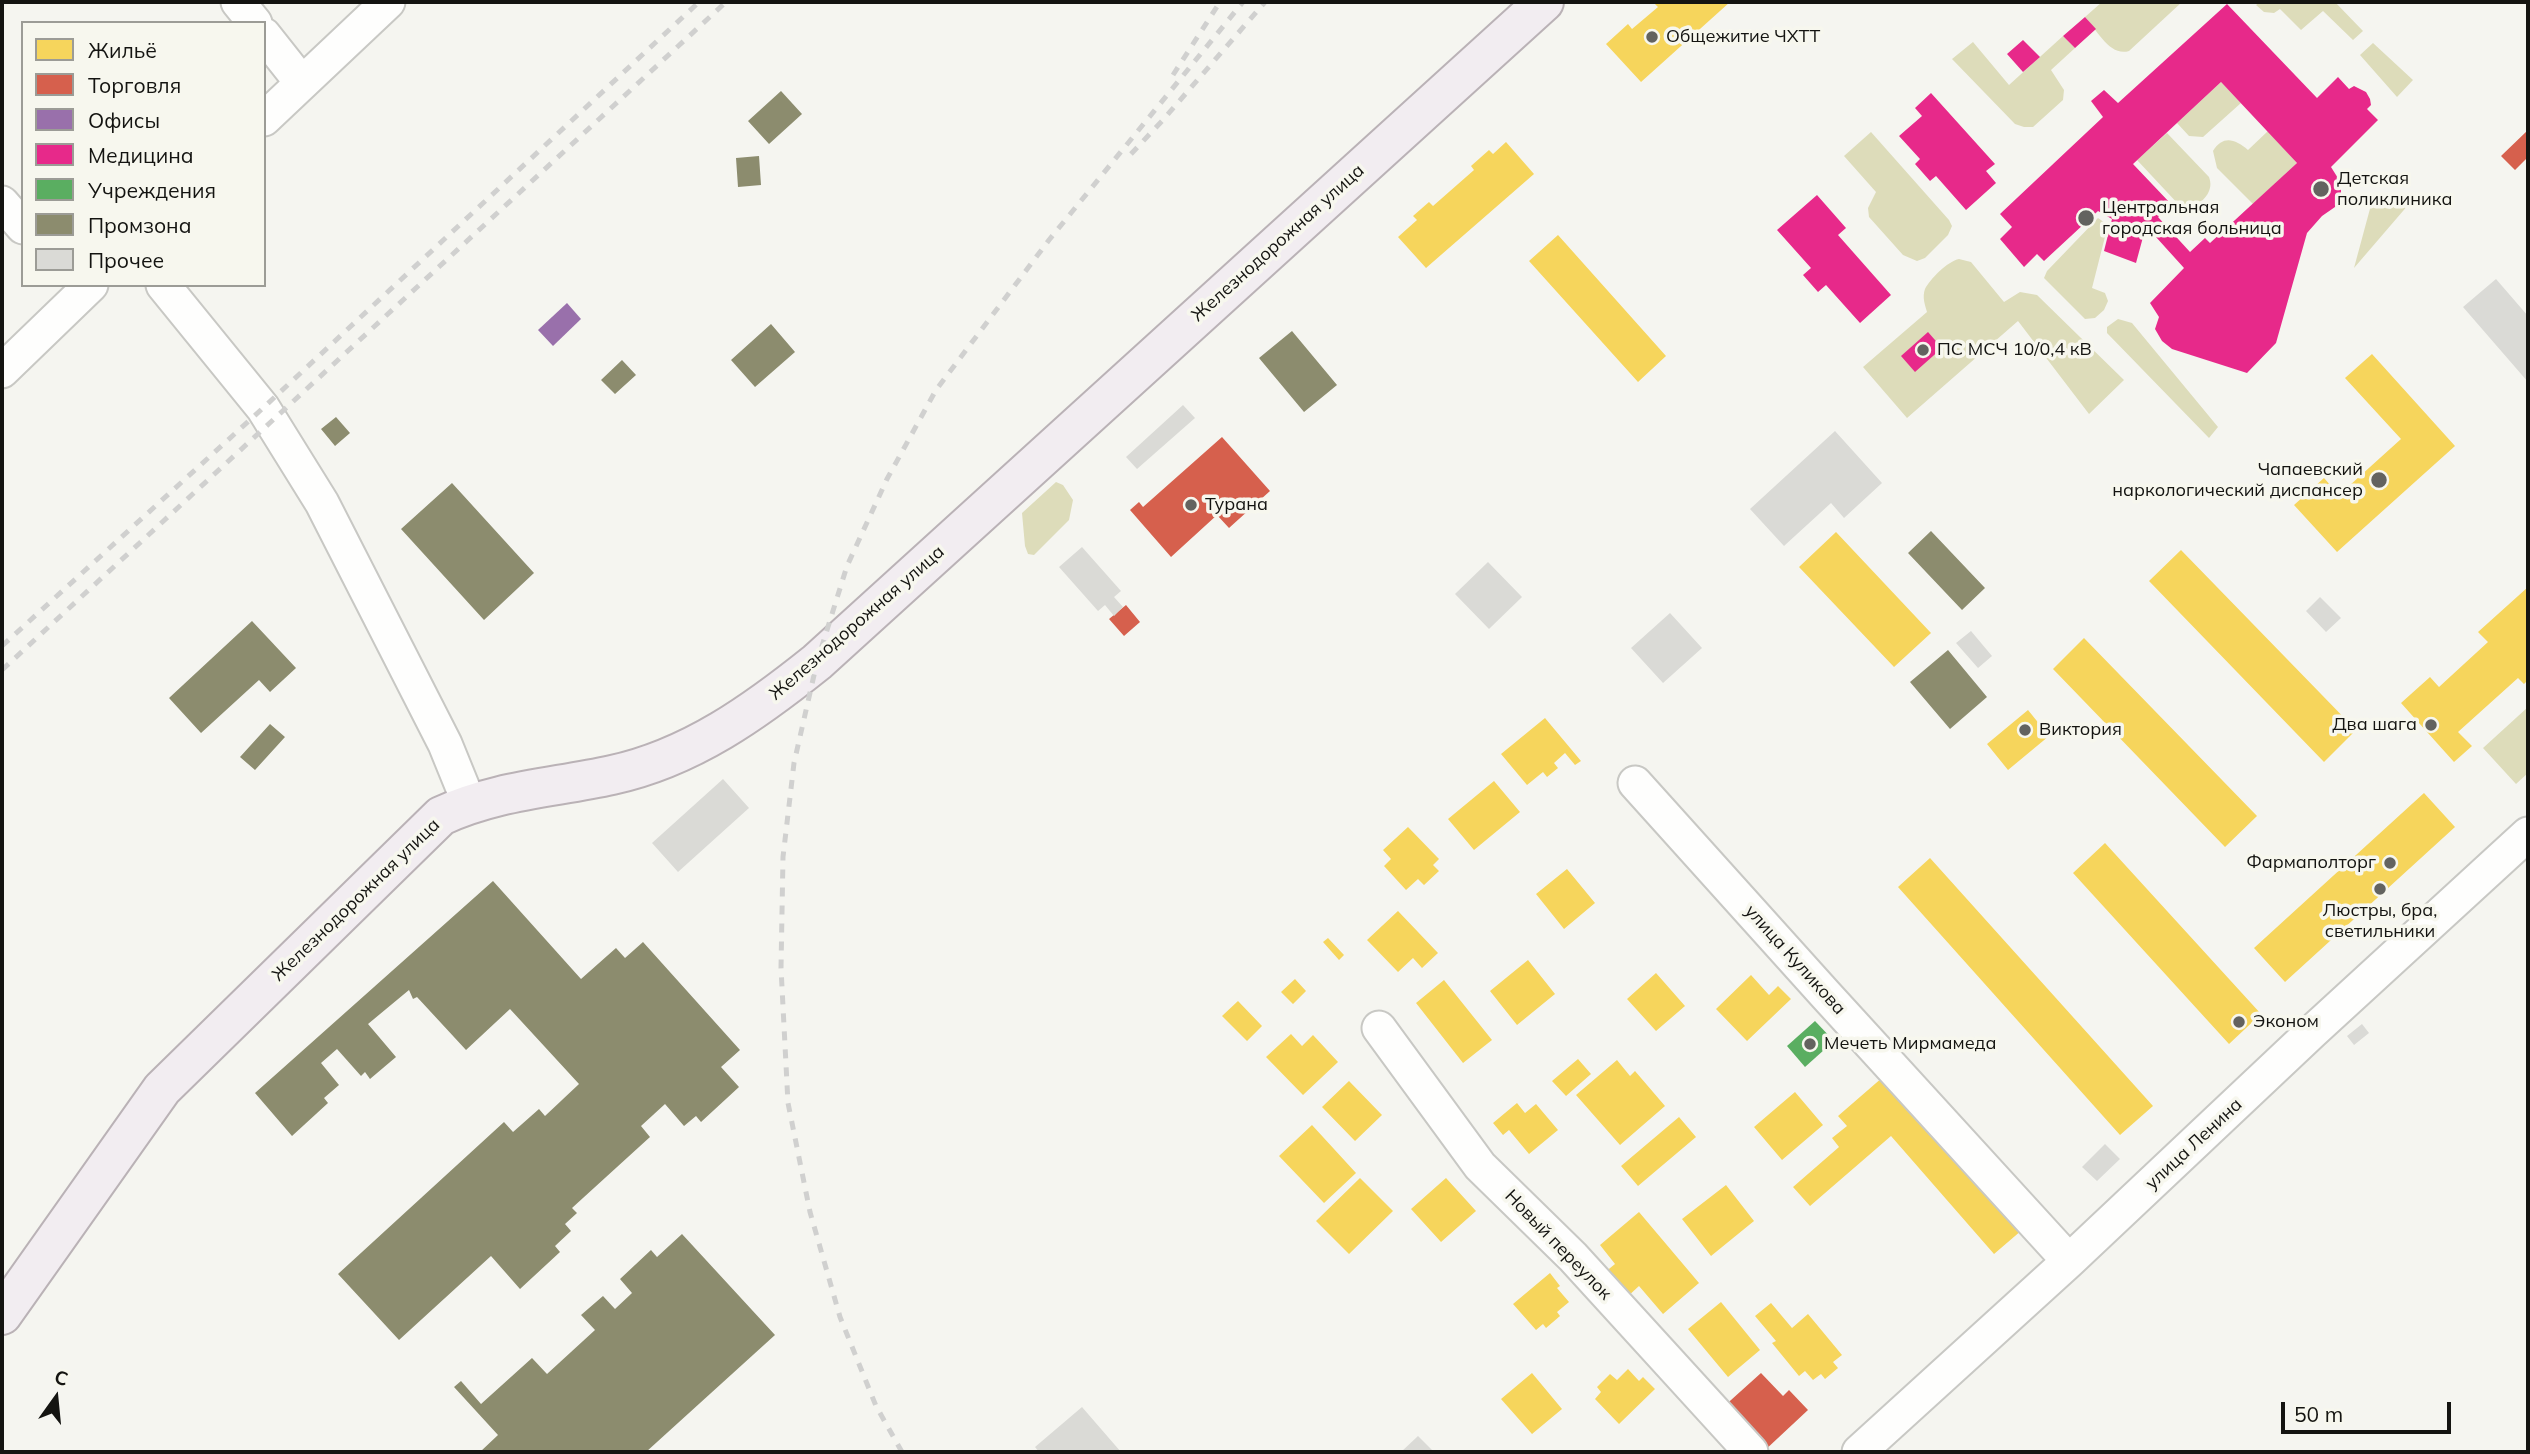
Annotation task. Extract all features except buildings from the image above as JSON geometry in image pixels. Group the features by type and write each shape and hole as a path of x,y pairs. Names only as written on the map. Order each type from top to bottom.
{"main road":[{"name":"Железнодорожная улица","path":"2,1315 162,1089 441,816 469,803 508,793 615,775 671,756 718,733 764,705 817,662 1544,2"}],"street":[{"path":"238,2 253,21"},
{"path":"266,117 388,2"},
{"path":"266,38 302,83"},
{"path":"2,203 21,225"},
{"path":"165,287 263,408 322,503 445,744 469,803"},
{"path":"2,370 83,288"},
{"name":"улица Куликова","path":"1635,783 2069,1261"},
{"name":"улица Ленина","path":"1859,1452 2069,1261 2312,1032 2528,834"},
{"name":"Новый переулок","path":"1379,1028 1480,1166 1573,1257 1751,1452"}],"green space":[{"path":"2102,2 2182,2 2129,51 2122,52 2110,46 2085,17"},
{"path":"2260,2 2335,2 2363,31 2353,40 2323,11 2301,30 2280,9 2274,13 2264,12 2256,5"},
{"path":"2063,36 2075,48 2051,70 2064,90 2063,100 2033,127 2015,124 1952,59 1973,42 2009,85"},
{"path":"2373,43 2413,80 2397,97 2360,55"},
{"path":"2221,82 2241,103 2203,137 2189,136 2177,123"},
{"path":"2268,131 2297,163 2253,204 2217,168 2213,151 2229,140 2248,150"},
{"path":"1871,132 1952,226 1948,235 1925,258 1917,261 1903,255 1869,217 1868,208 1876,192 1844,156"},
{"path":"2167,133 2209,177 2208,194 2194,207 2180,206 2137,160"},
{"path":"2384,197 2409,204 2354,268 2371,205 2376,199"},
{"path":"2098,218 2108,225 2092,288 2105,293 2108,301 2104,310 2095,318 2085,319 2044,278 2047,271"},
{"path":"1959,259 1971,262 2004,302 2020,292 2037,295 2124,380 2089,414 2018,321 1907,418 1863,367 1927,312 1924,295 1927,285 1945,267"},
{"path":"2118,319 2132,323 2218,427 2209,438 2107,333 2107,327"},
{"path":"1056,482 1063,485 1073,500 1069,520 1034,555 1028,554 1022,513"},
{"path":"2528,707 2528,773 2516,784 2483,748"}],"railway":[{"path":"2,646 263,408 699,2"},
{"path":"2,670 726,2"},
{"path":"1173,75 1220,2"},
{"path":"902,1452 876,1406 840,1317 810,1212 788,1103 781,968 783,857 794,763 817,662 847,566 887,479 936,390 1049,240 1243,2"},
{"path":"1131,154 1265,2"}],"place":[{"name":"Общежитие ЧХТТ","path":"1652,37"},
{"name":"Детская поликлиника","path":"2321,189"},
{"name":"Центральная городская больница","path":"2086,218"},
{"name":"ПС МСЧ 10/0,4 кВ","path":"1923,350"},
{"name":"Чапаевский наркологический диспансер","path":"2379,480"},
{"name":"Турана","path":"1191,505"},
{"name":"Два шага","path":"2431,725"},
{"name":"Виктория","path":"2025,730"},
{"name":"Фармаполторг","path":"2390,863"},
{"name":"Люстры, бра, светильники","path":"2380,889"},
{"name":"Эконом","path":"2239,1022"},
{"name":"Мечеть Мирмамеда","path":"1810,1044"}]}
